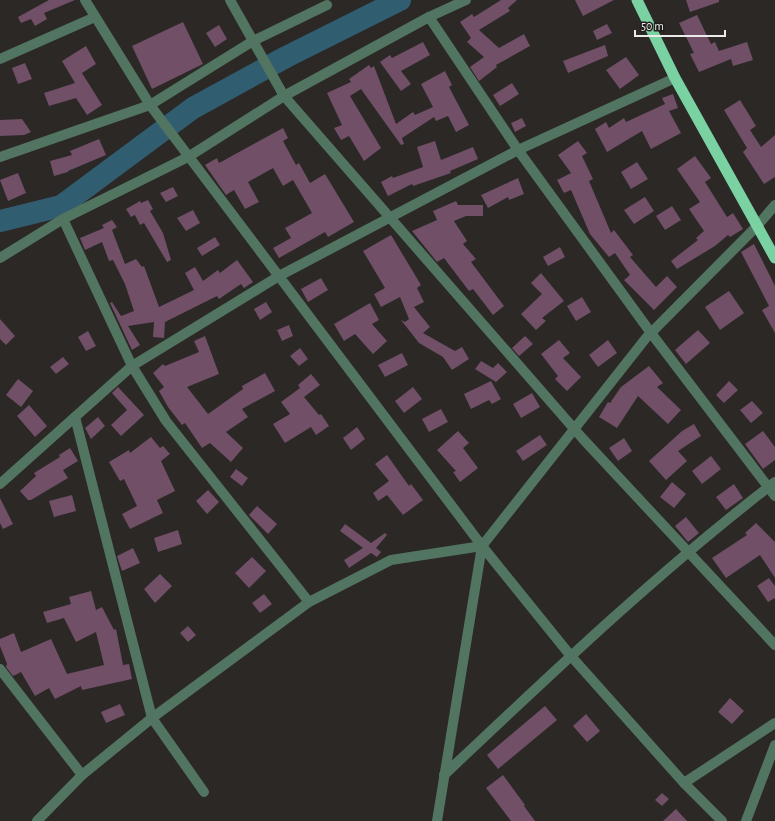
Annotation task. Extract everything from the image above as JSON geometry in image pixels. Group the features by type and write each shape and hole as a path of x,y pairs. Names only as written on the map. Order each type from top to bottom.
{"highway":[{"path":"637,0 675,78 775,258"}],"street":[{"path":"85,0 150,105 482,546 570,656 684,783 722,821"},
{"path":"230,0 284,96 575,429 775,645"},
{"path":"0,258 63,219 188,157 284,96 429,17 466,0"},
{"path":"0,157 150,105 253,41 326,4"},
{"path":"0,59 95,17"},
{"path":"429,17 518,150 651,333 771,485 775,496"},
{"path":"0,484 132,366 279,276 518,150 675,78"},
{"path":"437,821 482,546 651,333 758,225 775,205"},
{"path":"63,219 132,366 166,421 309,602"},
{"path":"75,417 152,718 204,792"},
{"path":"444,775 570,656 689,552 771,485"},
{"path":"37,821 82,775 152,718 309,602 391,560 482,546"},
{"path":"0,669 82,775"},
{"path":"684,783 775,723"},
{"path":"746,821 775,745"}],"building":[{"path":"49,0 75,0 44,13 47,19 35,26 31,19 21,23 18,17"},
{"path":"501,0 517,0 508,8 510,11 479,30 499,48 524,34 530,46 496,65 497,67 479,81 470,67 484,57 467,42 471,38 460,22 472,14 474,17"},
{"path":"575,0 614,0 583,16"},
{"path":"686,0 719,0 719,2 690,12"},
{"path":"697,15 711,44 715,42 719,51 747,42 753,60 733,66 731,59 699,72 690,54 694,53 679,23"},
{"path":"183,22 203,64 152,89 132,46"},
{"path":"607,24 612,33 597,40 593,31"},
{"path":"219,25 227,39 215,47 206,33"},
{"path":"423,42 430,55 401,71 411,84 401,91 380,62 390,55 392,58"},
{"path":"605,45 608,56 568,73 563,61"},
{"path":"86,46 96,64 82,73 102,105 87,115 76,98 49,106 44,93 75,83 62,61"},
{"path":"626,57 639,75 620,89 606,70"},
{"path":"25,63 32,79 18,84 12,68"},
{"path":"369,65 371,68 374,66 396,124 413,112 415,115 433,107 421,84 445,71 452,85 449,87 469,125 456,132 448,116 436,121 434,117 402,138 404,144 401,145 361,89 350,96 381,148 364,161 349,136 341,140 334,128 342,125 327,93 351,82 349,79"},
{"path":"512,83 519,94 500,106 493,95"},
{"path":"673,94 678,108 669,111 681,133 651,149 642,131 607,152 595,129 606,122 609,128 624,118 626,122 665,104 662,98"},
{"path":"740,100 756,126 750,130 761,147 775,135 775,177 764,184 743,152 747,148 724,110"},
{"path":"522,118 526,126 515,132 511,123"},
{"path":"22,119 31,132 24,135 0,136 0,120"},
{"path":"283,128 288,138 283,141 296,165 299,163 310,183 325,174 354,222 328,237 325,232 279,258 273,248 291,238 285,228 312,213 293,180 283,186 273,168 248,182 259,202 245,209 234,190 226,195 205,165 217,158 219,163"},
{"path":"99,139 106,155 68,172 54,176 50,161 72,155 70,151"},
{"path":"435,141 441,160 473,147 478,159 450,171 451,173 413,186 412,184 388,196 381,182 392,176 393,178 423,167 417,147"},
{"path":"578,141 587,153 582,156 593,179 589,181 611,233 614,230 633,255 630,257 656,287 667,276 677,287 654,310 624,280 630,275 615,253 609,257 590,234 571,190 564,193 557,180 571,173 558,155"},
{"path":"695,156 711,178 705,182 727,217 733,213 743,229 730,237 728,235 715,246 677,269 671,261 698,240 696,238 704,231 689,209 700,202 677,169"},
{"path":"637,162 648,179 631,189 621,172"},
{"path":"18,173 26,193 8,201 0,180"},
{"path":"518,178 524,194 509,200 508,197 488,208 481,195"},
{"path":"173,187 178,196 166,202 160,193"},
{"path":"645,197 654,211 634,224 624,210"},
{"path":"148,200 153,209 150,211 163,233 171,260 167,262 144,223 140,225 135,215 131,217 126,209 140,201 141,203"},
{"path":"456,201 458,205 483,205 483,216 466,216 454,221 467,241 463,244 476,259 471,262 504,306 493,315 473,289 469,291 444,258 437,262 412,231 437,220 433,211"},
{"path":"672,206 681,220 665,230 656,216"},
{"path":"193,210 200,223 186,231 177,218"},
{"path":"112,220 117,227 112,230 125,264 136,259 142,267 144,266 159,307 194,290 185,273 195,267 203,281 218,270 220,273 237,260 253,282 244,288 241,284 219,299 217,296 165,322 164,338 153,337 154,322 128,326 140,345 132,350 110,303 112,302 121,316 134,311 125,284 113,260 109,261 102,242 85,250 80,238 104,228 102,225"},
{"path":"391,235 421,285 417,288 424,302 414,307 430,327 423,333 455,351 462,347 469,359 452,370 443,357 419,343 401,320 405,322 409,319 400,297 381,307 374,294 385,288 363,251"},
{"path":"215,237 220,245 202,256 197,248"},
{"path":"754,244 775,286 775,333 762,310 769,306 741,252"},
{"path":"560,247 565,257 548,266 543,257"},
{"path":"541,273 564,301 542,318 546,321 536,330 521,314 542,294 531,283"},
{"path":"321,278 328,290 308,302 301,289"},
{"path":"729,291 744,313 720,330 705,307"},
{"path":"582,297 591,312 576,321 567,306"},
{"path":"266,302 272,312 260,320 254,309"},
{"path":"370,303 379,320 372,324 387,341 373,354 355,334 344,341 334,324"},
{"path":"0,319 15,336 6,345 0,339"},
{"path":"289,325 293,336 282,341 277,330"},
{"path":"698,330 710,343 686,364 675,350"},
{"path":"88,331 96,346 86,351 78,337"},
{"path":"205,336 219,374 187,387 208,414 243,389 242,386 265,373 275,391 242,409 248,417 226,432 243,448 231,462 210,443 202,448 185,423 182,425 168,407 159,391 164,387 153,373 163,364 165,366 199,352 194,341"},
{"path":"525,336 533,344 519,356 512,348"},
{"path":"559,340 570,353 563,358 581,377 567,391 555,379 558,376 541,354"},
{"path":"608,340 617,353 598,367 589,355"},
{"path":"300,348 308,359 299,366 290,356"},
{"path":"402,353 408,365 385,377 378,365"},
{"path":"63,357 69,364 56,374 50,367"},
{"path":"481,361 493,368 498,363 507,372 496,382 475,369"},
{"path":"649,366 663,383 657,387 681,410 668,424 638,396 617,428 599,417 608,402 610,403 621,387"},
{"path":"311,374 320,385 304,397 319,415 321,414 329,426 316,435 311,427 285,443 273,424 290,414 281,402 300,388 298,385"},
{"path":"18,379 33,391 21,407 6,395"},
{"path":"491,381 501,399 492,404 489,400 471,409 464,394"},
{"path":"729,381 738,390 724,403 716,395"},
{"path":"118,387 144,415 121,436 111,425 127,410 112,393"},
{"path":"413,387 422,399 404,413 395,401"},
{"path":"532,393 540,407 521,418 513,404"},
{"path":"752,401 763,413 751,423 740,410"},
{"path":"29,405 47,426 35,437 17,416"},
{"path":"441,409 448,422 429,432 422,419"},
{"path":"98,417 105,426 91,439 85,428"},
{"path":"694,424 701,436 678,451 687,461 666,480 649,461 682,431"},
{"path":"357,427 365,439 351,450 343,438"},
{"path":"458,431 469,443 463,448 478,468 460,482 453,472 456,471 437,450"},
{"path":"763,431 775,447 775,460 763,469 745,444"},
{"path":"540,435 547,445 523,461 516,451"},
{"path":"151,437 160,448 163,446 170,454 161,461 175,491 157,500 163,513 130,529 122,514 137,506 124,479 120,481 109,462 129,450 130,453"},
{"path":"624,438 632,451 618,461 609,448"},
{"path":"70,448 78,461 63,470 68,478 31,500 28,500 20,491 36,476 34,473 60,457 59,455"},
{"path":"387,455 409,486 411,484 423,500 403,515 387,495 378,501 373,493 389,481 375,464"},
{"path":"711,456 721,469 702,484 692,471"},
{"path":"236,469 248,478 242,486 230,477"},
{"path":"672,482 686,494 674,508 660,497"},
{"path":"734,484 743,498 726,510 716,497"},
{"path":"208,490 219,502 207,514 196,501"},
{"path":"72,495 76,511 54,517 49,501"},
{"path":"0,498 13,524 3,529 0,523"},
{"path":"257,506 277,524 268,534 249,515"},
{"path":"686,517 699,533 688,542 675,526"},
{"path":"756,523 775,542 775,578 760,555 726,578 712,558 747,535 745,533"},
{"path":"345,524 371,543 385,533 387,535 376,548 381,552 377,557 371,553 349,568 344,560 363,548 340,531"},
{"path":"178,530 182,544 158,552 154,538"},
{"path":"133,548 140,563 122,571 117,556"},
{"path":"252,557 266,571 249,588 235,573"},
{"path":"160,574 172,586 155,603 144,589"},
{"path":"769,578 775,586 775,598 768,602 757,586"},
{"path":"91,591 96,610 102,607 114,630 116,629 123,665 129,664 132,679 82,690 81,686 55,699 49,688 35,696 21,672 13,676 6,667 7,664 0,646 0,639 14,633 21,652 51,639 67,674 104,665 96,632 76,642 64,618 47,623 43,612 71,604 69,597"},
{"path":"264,594 272,604 260,613 252,603"},
{"path":"188,626 196,635 188,642 180,633"},
{"path":"730,698 744,711 732,724 718,712"},
{"path":"120,704 125,715 106,723 101,712"},
{"path":"545,706 557,720 498,769 487,755"},
{"path":"586,714 600,731 587,742 573,726"},
{"path":"503,775 535,821 511,821 486,788"},
{"path":"662,793 669,799 662,806 655,800"},
{"path":"676,809 687,821 663,821"}],"waterway":[{"path":"0,221 61,206 193,108 286,57 400,0"}]}
